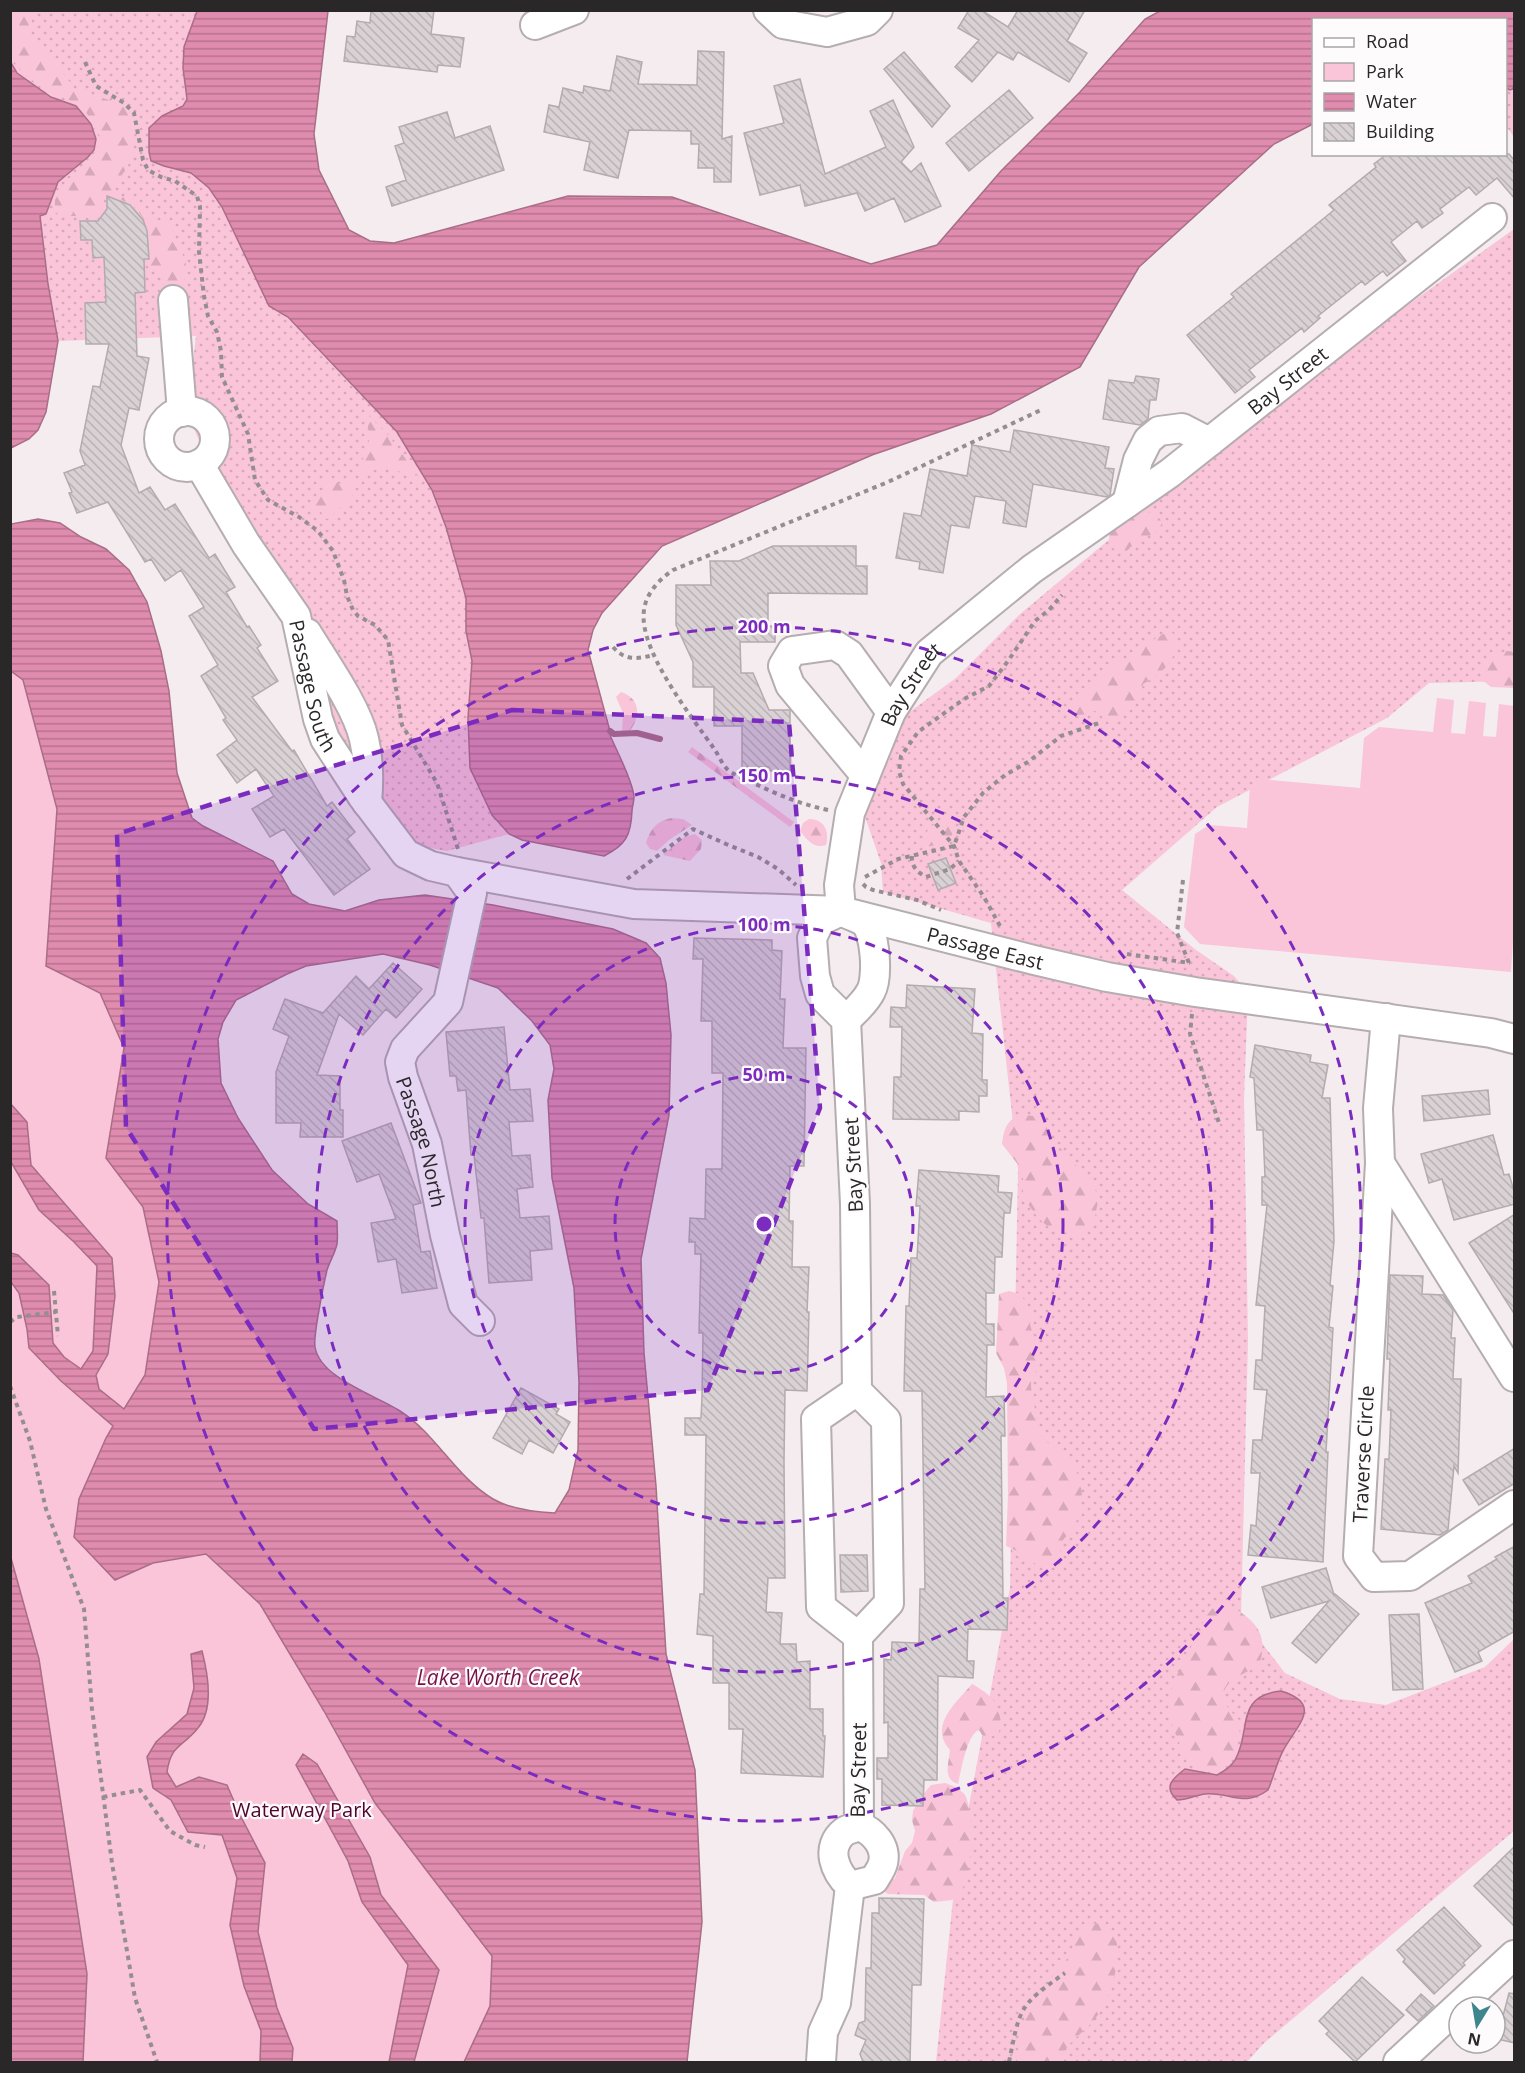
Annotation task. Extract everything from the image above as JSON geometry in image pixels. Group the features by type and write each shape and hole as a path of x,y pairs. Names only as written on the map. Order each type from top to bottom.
{"street":[{"path":"535,25 574,10"},
{"path":"768,10 783,24 827,32 867,21 878,10"},
{"name":"Bay Street","path":"841,911 839,885 850,813 891,712 930,653 1032,569 1170,473 1492,218"},
{"path":"172,300 182,412"},
{"path":"182,412 196,413 205,418 214,433 215,442 212,451 199,465 181,466 173,463 161,450 160,432 164,424 170,417 182,412"},
{"path":"1127,503 1138,460 1148,440 1159,431 1182,428 1209,442"},
{"name":"Passage South","path":"199,465 246,544 296,616 321,730 368,803 406,854 431,866 462,872"},
{"path":"865,775 790,685 783,666 792,651 835,645 849,654 891,712"},
{"name":"Passage East","path":"462,872 634,904 841,911 1107,976 1195,992 1491,1033 1515,1039"},
{"name":"Passage North","path":"462,872 448,1002 405,1049 400,1062 403,1077 427,1144 445,1235 463,1304 480,1321"},
{"path":"841,911 865,923 873,936 873,988 866,1000 846,1020 820,994 815,976 812,938 820,921 841,911"},
{"name":"Traverse Circle","path":"1386,1018 1378,1108 1380,1163 1358,1556 1374,1577 1410,1576 1515,1505"},
{"name":"Bay Street","path":"846,1020 855,1204 857,1391"},
{"path":"1380,1163 1515,1377"},
{"path":"857,1391 886,1420 889,1521 889,1603 858,1636 821,1607 816,1419 857,1391"},
{"name":"Bay Street","path":"850,1886 840,1876 834,1863 835,1844 845,1831 859,1826 858,1636"},
{"path":"821,2062 823,2032 836,2003 850,1886 874,1880 883,1863 884,1851 877,1838 868,1829 859,1826"},
{"path":"1398,2062 1515,1955"}],"path":[{"path":"85,62 96,86 124,103 134,113 143,160 148,170 174,181 197,196 200,207 199,252 208,316 216,332 221,351 222,377 248,434 255,480 268,500 299,517 318,531 333,551 353,610 358,616 375,625 388,640 402,725 437,783 462,872"},
{"path":"850,813 803,805 727,770 688,712 654,655 644,621 644,608 648,597 660,579 673,570 888,482 1043,409"},
{"path":"993,927 1002,929 984,897 959,861 954,846 903,784 899,771 901,756 918,732 964,699 989,686 1035,621 1062,595"},
{"path":"613,647 622,656 630,659 654,655"},
{"path":"954,846 964,817 983,793 1061,736 1099,723"},
{"path":"617,877 628,879 693,829 758,856 778,869 793,885 802,886"},
{"path":"946,912 917,900 873,890 866,887 860,880 898,859 954,846"},
{"path":"912,856 914,867 918,873 926,877 950,869 959,861"},
{"path":"1120,953 1190,963"},
{"path":"54,1291 58,1336"},
{"path":"10,1322 17,1317 55,1312"},
{"path":"10,1386 30,1441 46,1509 84,1609 92,1709 103,1797 135,1998 157,2062"},
{"path":"103,1797 140,1790 170,1831 205,1847"},
{"path":"1009,2062 1016,2025 1023,2008 1032,1997 1065,1973"}],"highlighted area":[{"path":"512,710 789,722 820,1108 708,1390 314,1429 126,1127 117,834"}],"green space":[{"path":"10,11 197,11 184,47 183,68 187,99 183,106 156,121 164,166 191,173 209,188 222,207 269,306 288,317 397,432 432,490 446,527 466,598 466,631 472,661 468,718 470,768 496,821 509,834 447,851 401,843 340,750 316,683 217,483 187,412 196,336 58,341 40,216 48,209 58,182 88,157 76,106 39,89 15,70 9,51"},
{"path":"10,11 32,11 33,41 44,48 75,89 118,103 132,114 135,126 133,157 111,193 129,199 151,219 163,221 172,228 176,247 181,249 186,264 183,296 163,290 165,278 147,266 151,263 146,228 143,218 129,204 119,199 105,197 103,206 96,214 69,216 55,212 55,198 72,175 90,160 98,147 100,137 86,112 73,102 43,88 25,75 11,58"},
{"path":"1514,84 1514,137 1507,127 1507,88 1512,89"},
{"path":"1514,229 1514,681 1429,683 1387,718 1217,807 1122,890 1196,950 1234,976 1248,993 1244,1099 1248,1340 1241,1616 1285,1673 1340,1699 1386,1705 1485,1667 1514,1639 1514,1831 1263,2044 1247,2062 936,2062 955,1880 1010,1588 1018,1169 991,923 883,892 881,863 862,808 889,760 904,716 956,678 1019,615 1172,487 1356,342"},
{"path":"365,412 389,436 423,483 385,466 362,475 359,473 369,441"},
{"path":"332,478 340,484 350,479 355,480 357,484 349,503 337,509 328,519 324,518 321,512 312,510 311,501 324,488 324,482"},
{"path":"1141,512 1156,515 1162,523 1152,535 1137,542 1127,551 1114,549 1109,541 1110,533"},
{"path":"1168,631 1174,634 1179,644 1176,651 1165,668 1143,684 1136,703 1129,712 1110,721 1103,719 1100,713 1092,710 1089,714 1077,715 1072,708 1079,693 1116,662 1133,657 1140,648"},
{"path":"1514,652 1514,688 1491,687 1481,679 1481,667 1488,655"},
{"name":"Waterway Park","path":"11,661 49,689 140,1064 668,2062 75,2062 11,1607"},
{"path":"621,692 633,700 637,711 635,723 627,734 622,733 623,713 616,697"},
{"path":"1437,698 1454,700 1451,733 1465,734 1469,701 1486,703 1483,736 1496,737 1499,704 1514,706 1514,924 1511,972 1200,944 1184,927 1195,834 1209,825 1247,828 1250,786 1260,779 1360,788 1364,738 1379,727 1433,732"},
{"path":"692,747 794,822 790,827 688,752"},
{"path":"948,816 955,816 958,819 949,843 924,847 927,832 934,824"},
{"path":"672,818 683,819 692,825 657,851 650,849 646,843 652,829 658,823"},
{"path":"809,819 819,821 825,827 826,845 814,845 800,831 803,823"},
{"path":"695,834 702,840 701,849 690,861 663,855 684,837"},
{"path":"1022,1114 1043,1118 1051,1138 1087,1177 1099,1196 1093,1227 1078,1235 1052,1230 1038,1218 1023,1197 1023,1171 1002,1144 1007,1126 1012,1119"},
{"path":"1009,1291 1021,1294 1031,1313 1030,1325 1041,1358 1038,1369 1031,1376 1038,1427 1049,1444 1069,1460 1081,1479 1082,1499 1077,1520 1063,1540 1057,1563 1050,1569 1038,1565 1006,1546 1007,1383 1004,1368 996,1353 999,1294"},
{"path":"1223,1601 1242,1613 1256,1627 1262,1644 1262,1655 1258,1668 1228,1684 1223,1696 1225,1703 1240,1721 1235,1753 1226,1765 1219,1769 1205,1770 1195,1767 1188,1761 1172,1724 1169,1705 1176,1678 1201,1626 1212,1609"},
{"path":"972,1684 992,1698 996,1704 1000,1716 999,1732 984,1738 979,1730 971,1738 958,1784 953,1782 948,1774 950,1750 944,1741 943,1724 952,1707"},
{"path":"945,1783 965,1795 970,1813 969,1866 963,1887 952,1900 934,1902 924,1895 888,1894 884,1887 895,1878 905,1851 912,1843 915,1831 912,1820 913,1811 931,1785"},
{"path":"1103,1923 1113,1932 1118,1952 1114,1978 1100,2012 1070,2044 1059,2062 1017,2062 1020,2030 1029,2009 1044,1995 1051,1978 1067,1959 1077,1937 1089,1924"}],"water":[{"path":"197,11 328,11 314,134 319,170 349,230 370,241 394,243 568,196 672,197 871,264 937,245 1001,171 1080,92 1145,19 1160,11 1514,11 1514,84 1513,89 1507,88 1507,18 1312,18 1312,125 1274,144 1139,267 1080,367 991,414 872,455 662,546 602,613 593,630 588,650 610,735 628,775 634,797 629,833 618,848 604,856 522,840 509,834 492,815 470,768 468,718 472,661 466,631 466,598 446,527 432,490 397,432 288,317 269,306 222,207 209,188 191,173 151,161 149,128 162,116 183,106 187,99 183,68 184,47"},
{"path":"10,61 17,73 51,97 76,106 91,124 96,139 94,150 88,157 58,182 46,214 40,216 58,341 46,412 38,430 29,439 11,448"},
{"name":"Lake Worth Creek","path":"38,519 60,523 81,537 106,549 129,570 147,602 161,651 169,691 177,773 192,818 203,826 273,861 292,894 309,904 345,911 379,900 425,895 493,905 613,929 646,943 660,958 666,983 671,1035 669,1115 641,1259 644,1353 656,1486 666,1654 695,1770 702,1922 687,2062 464,2062 490,2006 492,1956 375,1803 324,1711 260,1604 206,1554 153,1563 115,1580 74,1537 79,1499 113,1426 61,1381 29,1348 19,1293 11,1282 11,1253 18,1255 49,1285 53,1343 64,1357 81,1369 93,1351 97,1266 39,1210 11,1162 10,1103 27,1122 31,1165 112,1258 115,1296 108,1354 96,1375 99,1389 124,1409 145,1375 159,1282 143,1207 106,1158 124,1048 100,993 46,966 57,809 23,680 11,671 11,524","holes":["383,954 430,965 498,988 532,1021 550,1045 554,1069 548,1100 552,1178 574,1288 579,1382 578,1450 569,1490 555,1513 515,1508 493,1499 468,1479 413,1420 350,1385 327,1368 319,1358 315,1347 319,1309 327,1270 337,1244 337,1221 308,1204 272,1170 238,1118 221,1083 218,1039 223,1022 236,1000 306,966"]},
{"path":"11,1558 39,1659 87,1974 83,2062 11,2062"},
{"path":"202,1651 208,1680 206,1711 198,1728 174,1751 167,1772 176,1787 199,1777 227,1785 265,1863 258,1932 277,2008 293,2048 292,2062 260,2062 261,2031 244,1986 230,1925 237,1878 222,1835 188,1832 171,1800 153,1788 147,1757 156,1742 187,1714 194,1688 191,1654"},
{"path":"1281,1691 1294,1696 1301,1702 1304,1716 1282,1754 1268,1790 1244,1799 1205,1794 1177,1800 1170,1787 1176,1776 1185,1769 1217,1775 1227,1769 1235,1760 1240,1749 1250,1707 1266,1694"},
{"path":"303,1754 317,1764 370,1857 381,1895 439,1970 414,2062 389,2062 408,1965 362,1902 348,1861 296,1765"}],"building":[{"path":"371,10 434,10 431,34 464,38 460,67 438,65 437,72 344,61 347,36 355,37 357,21 370,23"},
{"path":"969,10 981,10 1008,27 1018,10 1085,10 1067,41 1087,53 1069,82 1018,52 1013,60 998,52 972,82 955,67 979,40 958,28"},
{"path":"698,51 724,52 722,139 732,136 731,182 714,182 714,168 698,168 699,144 691,144 691,131 629,130 618,178 584,170 590,142 544,132 549,105 559,107 563,88 583,93 584,86 610,91 617,56 642,62 638,84 697,85"},
{"path":"904,52 950,106 932,127 884,69"},
{"path":"800,79 825,174 886,147 870,111 893,100 914,147 901,162 911,172 921,163 941,206 905,222 894,198 865,211 857,193 805,206 800,185 760,195 744,133 784,123 774,86"},
{"path":"1009,90 1033,118 969,171 946,143"},
{"path":"447,112 455,138 490,126 504,170 392,206 386,187 406,180 395,146 404,143 399,127"},
{"path":"1509,154 1515,161 1515,199 1497,178 1476,195 1469,187 1440,209 1443,213 1422,228 1417,221 1391,242 1406,261 1387,276 1383,271 1365,285 1362,281 1318,316 1320,318 1304,332 1302,328 1249,370 1255,377 1235,393 1187,335 1234,297 1231,294 1334,210 1329,205 1376,167 1374,164 1384,156 1507,156"},
{"path":"107,196 130,205 143,220 147,231 149,259 144,259 145,292 135,293 137,356 149,358 139,410 129,408 121,445 139,493 150,487 165,510 175,504 209,558 215,554 235,587 226,592 261,645 257,648 278,681 252,697 292,751 294,750 327,806 332,802 355,832 347,839 370,869 334,895 284,829 270,837 252,809 274,796 256,769 237,783 217,755 237,740 223,720 226,718 201,676 218,665 189,616 204,607 181,570 165,581 151,559 145,562 108,502 77,513 69,493 72,492 64,473 85,465 80,451 93,386 100,387 109,344 86,344 85,303 106,302 104,257 93,258 92,240 81,240 80,221 98,221 107,209"},
{"path":"1136,376 1159,379 1156,400 1150,400 1148,419 1140,425 1103,419 1109,380 1134,383"},
{"path":"1014,430 1109,447 1105,468 1114,469 1110,495 1107,497 1033,484 1026,527 1003,523 1006,501 975,496 969,528 951,525 943,573 919,569 920,562 896,558 904,513 921,516 930,469 967,476 972,445 1010,452"},
{"path":"773,546 856,546 856,566 867,566 867,594 768,593 768,626 775,626 775,642 740,642 741,673 753,673 769,710 790,710 790,771 771,771 769,767 742,767 742,726 714,726 714,687 693,687 693,662 676,625 676,585 711,585 710,561 739,561"},
{"path":"946,858 956,883 938,890 928,864"},
{"path":"694,938 772,940 772,950 782,951 780,999 785,999 783,1048 806,1048 804,1166 790,1166 789,1221 793,1221 792,1267 809,1267 807,1391 785,1390 785,1578 768,1578 766,1612 782,1613 780,1644 796,1644 797,1662 810,1661 810,1709 823,1709 823,1736 825,1736 823,1777 741,1773 743,1729 729,1729 729,1683 713,1683 713,1636 697,1634 700,1594 704,1594 706,1435 685,1435 685,1418 701,1418 702,1397 703,1333 699,1333 701,1254 695,1254 695,1242 689,1242 690,1218 705,1219 706,1169 722,1169 723,1073 712,1073 712,1021 701,1021 703,959 693,959"},
{"path":"393,963 422,989 396,1018 386,1009 363,1035 339,1014 317,1075 340,1076 343,1137 300,1137 301,1123 276,1123 276,1072 289,1036 273,1029 285,999 323,1013 356,976 369,989"},
{"path":"907,985 975,989 972,1033 983,1034 982,1080 987,1080 987,1096 979,1096 979,1112 959,1111 959,1120 893,1119 894,1077 901,1077 902,1027 890,1027 891,1007 906,1008"},
{"path":"504,1027 510,1090 530,1089 533,1121 509,1122 512,1156 530,1155 533,1187 517,1189 520,1218 549,1216 552,1249 530,1251 532,1280 489,1283 484,1218 481,1218 474,1155 471,1155 466,1090 458,1091 456,1076 450,1076 446,1032"},
{"path":"1255,1045 1311,1055 1310,1062 1328,1065 1322,1098 1330,1098 1334,1241 1330,1285 1333,1286 1329,1327 1333,1328 1323,1562 1248,1555 1251,1525 1256,1526 1260,1473 1251,1473 1253,1440 1262,1440 1267,1390 1254,1389 1256,1360 1262,1360 1265,1306 1256,1305 1267,1205 1262,1205 1262,1177 1265,1177 1263,1130 1257,1130 1254,1078 1250,1077"},
{"path":"1488,1090 1490,1114 1424,1121 1422,1096"},
{"path":"391,1123 421,1203 413,1205 421,1252 430,1251 437,1288 402,1293 396,1259 378,1262 371,1223 396,1219 379,1174 357,1182 342,1141"},
{"path":"1493,1135 1504,1175 1509,1174 1515,1194 1515,1204 1454,1220 1442,1179 1429,1183 1421,1154"},
{"path":"919,1170 999,1176 998,1192 1012,1193 1010,1213 1004,1213 1002,1257 995,1257 994,1293 986,1293 986,1324 994,1324 994,1345 987,1345 986,1397 1004,1396 1005,1436 1001,1436 1003,1598 1008,1598 1007,1630 968,1629 967,1661 974,1661 973,1678 938,1676 937,1780 924,1780 923,1806 882,1805 882,1779 877,1779 877,1758 888,1758 888,1722 884,1723 884,1659 891,1660 892,1642 919,1643 920,1589 925,1589 922,1391 904,1391 906,1306 909,1306 911,1258 917,1258 920,1206 916,1206"},
{"path":"1515,1214 1515,1315 1469,1243"},
{"path":"1390,1275 1423,1276 1422,1294 1443,1295 1453,1310 1451,1338 1455,1338 1453,1379 1461,1379 1458,1473 1454,1466 1448,1530 1440,1535 1381,1529 1385,1459 1389,1459 1391,1410 1388,1410 1390,1359 1387,1359"},
{"path":"521,1388 559,1409 556,1414 570,1422 553,1453 529,1440 522,1454 493,1438"},
{"path":"1515,1448 1515,1483 1479,1505 1463,1480"},
{"path":"1515,1546 1515,1631 1478,1652 1482,1661 1455,1672 1425,1603 1472,1583 1468,1576"},
{"path":"840,1555 867,1555 868,1591 841,1592"},
{"path":"1326,1568 1334,1595 1359,1614 1316,1663 1292,1643 1329,1601 1271,1618 1262,1587"},
{"path":"1419,1614 1423,1689 1393,1690 1389,1615"},
{"path":"1515,1846 1515,1927 1474,1886"},
{"path":"879,1898 924,1899 921,1985 912,1985 910,2062 863,2062 860,2054 866,2040 855,2035 859,2023 865,2021 866,1968 871,1968 872,1913 879,1913"},
{"path":"1444,1907 1481,1946 1463,1963 1465,1965 1434,1994 1403,1962 1405,1959 1397,1950"},
{"path":"1362,1977 1404,2015 1355,2062 1326,2034 1329,2031 1319,2021"},
{"path":"1509,1993 1515,1994 1515,2043 1507,2041"},
{"path":"1421,1994 1434,2006 1418,2021 1406,2010"}],"waterway":[{"path":"610,731 614,734 637,733 660,739"}]}
